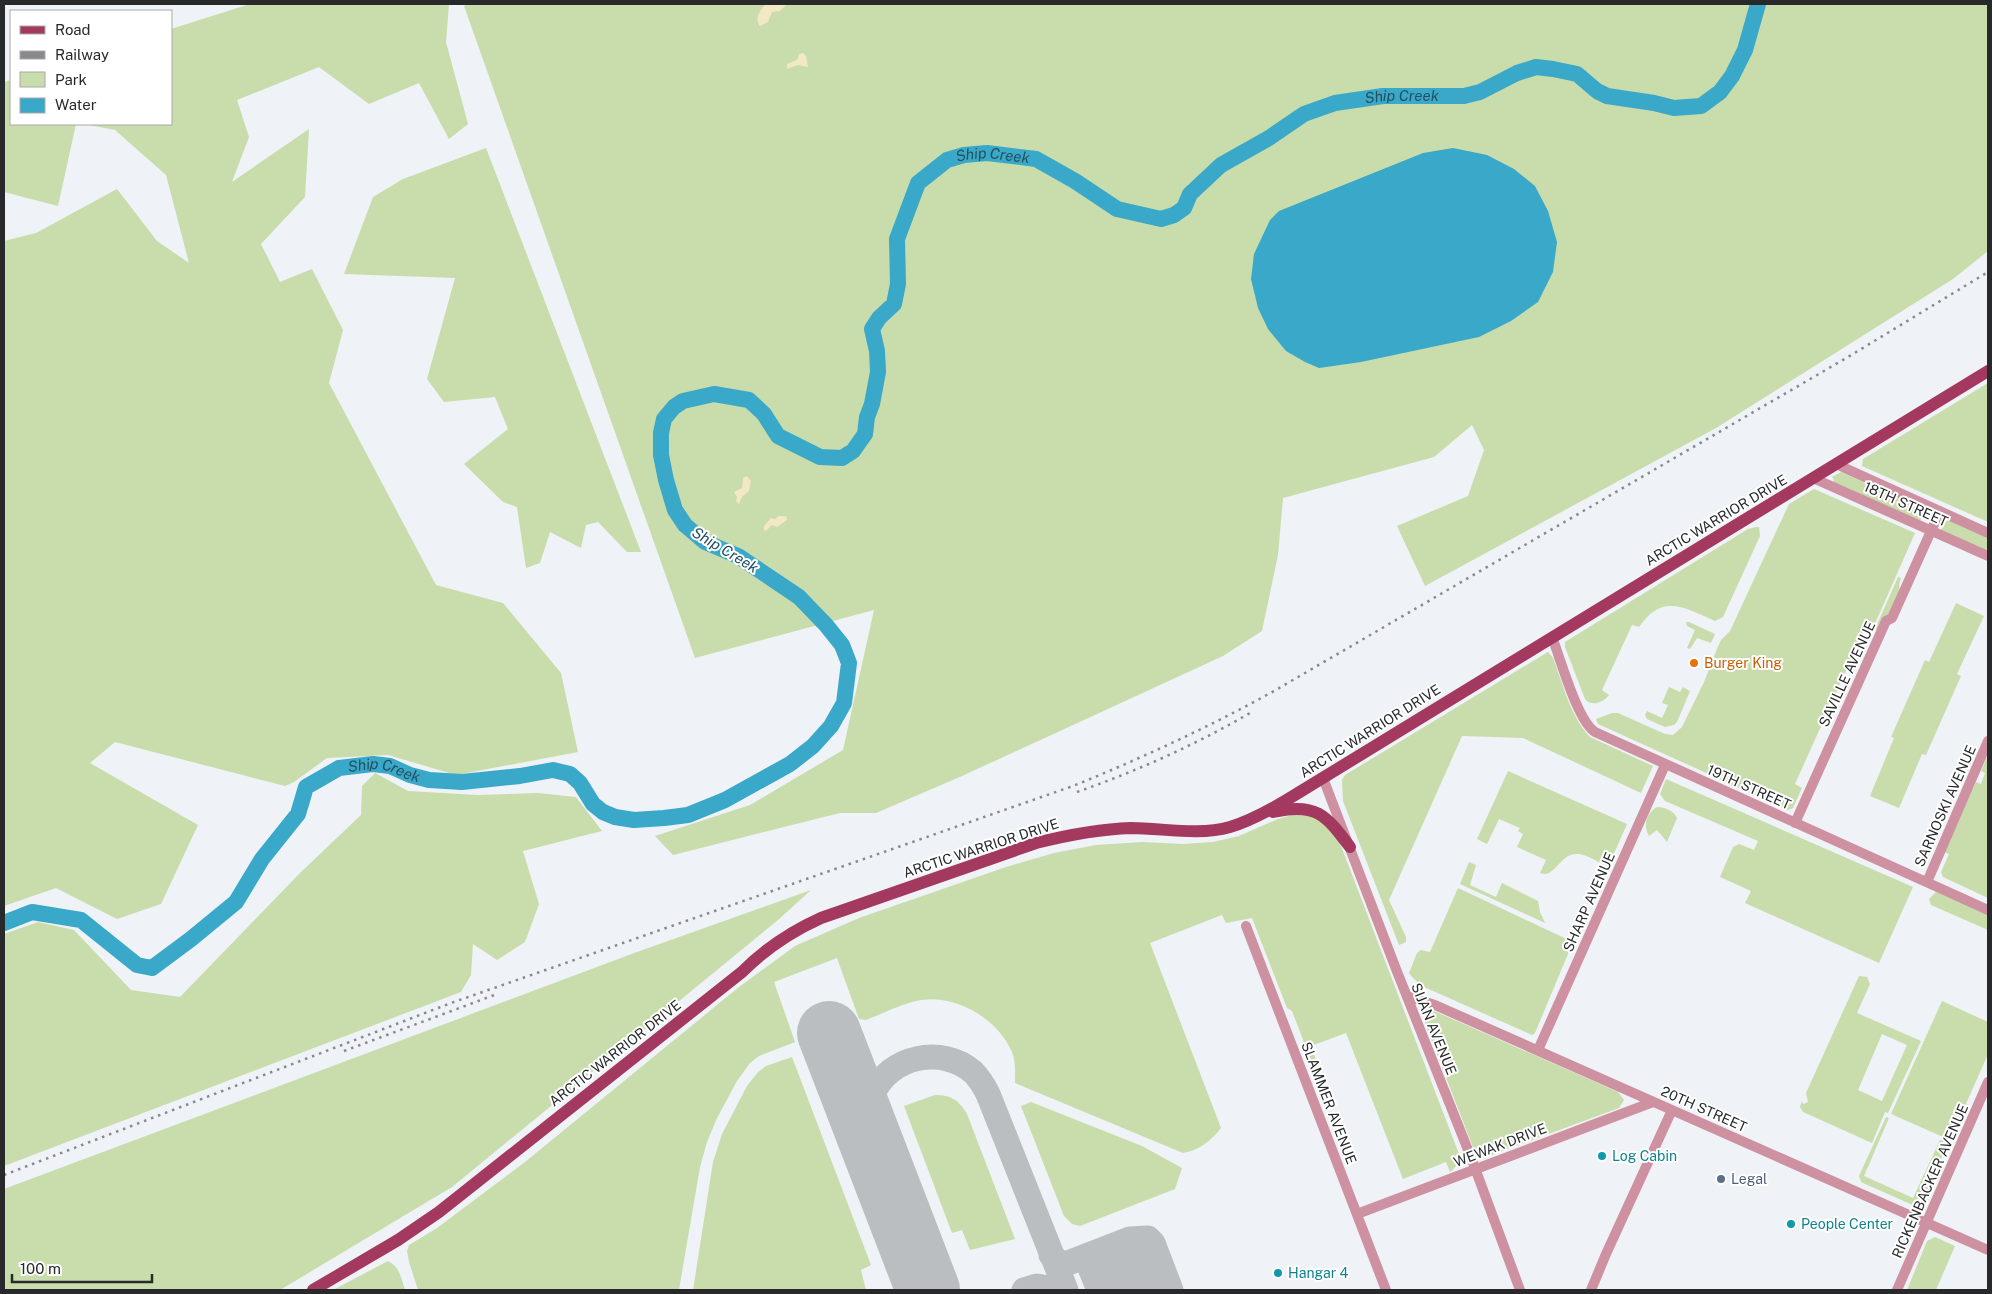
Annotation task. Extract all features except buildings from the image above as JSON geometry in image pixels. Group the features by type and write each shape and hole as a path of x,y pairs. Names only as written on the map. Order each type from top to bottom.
{"main road":[{"name":"ARCTIC WARRIOR DRIVE","path":"313,1290 398,1240 439,1212 742,972 771,946 800,927 858,905 1054,838 1085,832 1123,829 1206,831 1228,827 1256,816 1323,778 1988,371"},
{"path":"1256,816 1285,809 1302,808 1319,813 1331,822 1350,847"}],"street":[{"name":"18TH STREET","path":"1836,464 1988,533"},
{"name":"18TH STREET","path":"1813,478 1988,556"},
{"name":"SAVILLE AVENUE","path":"1795,823 1886,621 1892,618 1940,511"},
{"name":"19TH STREET","path":"1552,637 1581,714 1590,729 1665,765 1988,910"},
{"name":"SARNOSKI AVENUE","path":"1926,882 1988,741"},
{"name":"SHARP AVENUE","path":"1538,1050 1665,765"},
{"name":"SIJAN AVENUE","path":"1323,778 1520,1290"},
{"name":"SLAMMER AVENUE","path":"1246,926 1386,1290"},
{"name":"20TH STREET","path":"1407,996 1436,1005 1988,1250"},
{"name":"RICKENBACKER AVENUE","path":"1897,1290 1988,1082"},
{"name":"WEWAK DRIVE","path":"1357,1214 1653,1102"},
{"path":"1591,1290 1672,1110"}],"green space":[{"path":"250,4 449,4 446,42 468,124 449,139 419,83 369,104 319,67 237,100 249,137 232,182 309,129 305,197 261,244 280,282 312,269 343,330 329,383 436,585 503,603 561,673 578,752 456,775 388,755 327,758 294,782 285,786 115,742 90,763 198,825 161,904 117,919 56,888 4,906 4,241 36,233 117,189 157,241 189,263 166,175 115,130 89,125 172,125 172,29"},
{"path":"468,4 1988,4 1988,251 1953,279 1716,428 1425,586 1397,526 1468,496 1484,450 1472,425 1434,457 1283,498 1278,555 1262,631 1223,656 962,776 876,813 840,813 673,855 655,836 750,805 843,750 874,610 695,658 464,6"},
{"path":"10,80 10,125 76,125 58,206 4,192 4,82"},
{"path":"486,148 641,552 627,552 598,522 586,525 581,548 550,532 540,563 526,568 517,507 503,502 464,464 508,429 495,397 444,402 427,379 455,278 344,274 373,197 403,179"},
{"path":"1988,383 1988,522 1862,466 1863,459"},
{"path":"1841,472 1925,510 1920,521 1833,482 1832,477"},
{"path":"1814,489 1915,533 1874,626 1867,624 1795,784 1802,788 1793,808 1788,810 1598,724 1596,719 1612,713 1618,713 1665,734 1673,735 1682,727 1704,682 1721,640 1730,631 1789,504"},
{"path":"1947,519 1988,538 1988,551 1941,530"},
{"path":"1759,527 1760,536 1723,617 1715,621 1693,611 1674,606 1665,606 1656,610 1639,627 1632,625 1602,690 1609,695 1597,703 1590,703 1585,699 1565,647 1565,642 1748,529"},
{"path":"1898,577 1901,578 1898,600 1891,614 1878,631 1875,629"},
{"path":"1956,603 1984,616 1957,674 1961,676 1926,755 1922,754 1899,808 1870,796 1894,738 1891,737 1925,660 1929,662"},
{"path":"1686,622 1715,634 1711,643 1697,638 1690,649 1687,648 1695,630 1687,626"},
{"path":"1548,652 1553,658 1572,710 1590,737 1653,766 1641,793 1523,738 1462,736 1389,900 1406,937 1406,942 1399,945 1343,801 1342,780 1345,775"},
{"path":"1669,687 1680,692 1683,687 1690,691 1677,722 1674,725 1665,727 1647,719 1645,715 1647,711 1662,718 1668,705 1662,703"},
{"path":"1988,755 1988,898 1943,877 1941,872 1949,854 1944,852 1976,782 1981,784 1985,773 1981,771"},
{"path":"1508,771 1627,824 1608,867 1586,856 1572,854 1550,872 1540,873 1546,860 1517,847 1523,834 1518,831 1520,828 1499,819 1487,844 1477,839"},
{"path":"375,773 408,791 477,795 538,793 576,797 602,831 523,851 539,904 525,942 497,960 473,944 471,975 461,992 4,1166 4,934 38,922 74,930 131,990 180,997 301,872 361,815 362,786"},
{"path":"1666,779 1913,887 1879,963 1745,903 1751,891 1720,877 1733,847 1739,844 1754,850 1758,841 1665,801 1660,794"},
{"path":"1657,807 1669,810 1677,818 1667,842 1657,830 1649,836 1647,832 1648,816"},
{"path":"1292,815 1313,817 1328,827 1338,838 1459,1154 1457,1164 1450,1172 1446,1162 1403,1179 1346,1033 1311,1046 1326,1087 1322,1089 1292,1011 1287,1008 1252,918 1226,923 1222,915 1150,943 1221,1128 1204,1144 1194,1150 1183,1153 1015,1083 1014,1060 1006,1040 987,1020 962,1006 935,999 921,1000 900,1006 866,1020 859,1019 837,958 774,982 795,1042 759,1056 750,1063 737,1081 717,1118 707,1142 700,1167 679,1290 418,1290 409,1262 407,1251 409,1245 437,1228 525,1162 739,987 795,946 859,918 1006,867 1054,853 1096,845 1142,842 1183,844 1213,842 1239,836"},
{"path":"1469,862 1476,865 1470,885 1496,897 1502,883 1538,901 1545,923 1460,884"},
{"path":"1458,888 1573,942 1535,1033 1532,1035 1422,986 1409,973 1417,953 1421,950 1430,952"},
{"path":"811,890 778,920 452,1187 280,1290 4,1290 4,1189 637,952"},
{"path":"1936,892 1988,914 1988,930 1931,905 1929,899"},
{"path":"1859,976 1867,977 1870,984 1857,1013 1921,1041 1888,1113 1885,1112 1872,1143 1803,1112 1800,1107 1802,1101 1803,1104 1808,1102 1806,1093","holes":["1882,1034 1907,1045 1882,1101 1858,1090"]},
{"path":"1942,1001 1988,1022 1988,1054 1950,1140 1891,1114"},
{"path":"1432,1010 1618,1092 1624,1100 1619,1108 1483,1158 1476,1155 1425,1023 1427,1012"},
{"path":"792,1057 871,1265 861,1270 866,1290 693,1290 713,1162 722,1134 747,1086 758,1072 766,1066"},
{"path":"935,1095 954,1099 967,1114 1015,1239 970,1250 962,1230 952,1233 904,1106"},
{"path":"1031,1102 1142,1146 1182,1168 1175,1189 1080,1226 1072,1224 1064,1216 1021,1106"},
{"path":"1886,1117 1889,1118 1864,1176 1913,1198 1940,1140 1948,1143 1921,1206 1917,1207 1861,1182 1859,1176"},
{"path":"1935,1237 1955,1246 1936,1290 1907,1290 1927,1241"},
{"path":"388,1261 398,1270 405,1290 333,1290"}],"sand":[{"path":"766,4 787,4 780,11 772,12 768,22 760,26 758,18"},
{"path":"803,53 806,56 808,67 798,65 787,69 787,64 797,60 799,54"},
{"path":"747,476 751,481 749,491 742,497 739,504 736,501 737,497 734,492 742,488 743,478"},
{"path":"779,516 786,516 787,520 777,527 772,525 766,531 764,530 764,526 771,518 775,519"}],"water":[{"path":"1453,148 1487,155 1514,169 1535,186 1548,211 1557,242 1553,272 1538,302 1511,321 1479,337 1361,362 1319,368 1286,351 1268,329 1258,308 1251,279 1254,254 1270,220 1279,211 1423,153"}],"waterway":[{"name":"Ship Creek","path":"4,923 32,912 81,920 137,965 152,968 236,902 262,859 298,814 306,787 339,768 373,764 390,766 410,775 429,780 462,782 520,776 553,770 570,774 580,783 593,804 603,812 615,817 634,820 688,815 725,800 790,764 813,746 831,726 844,703 849,663 842,645 799,597 738,556 705,542 685,525 675,510 661,455 661,433 664,419 674,407 683,401 714,394 749,400 764,414 778,436 820,457 842,458 853,451 865,434 867,417 872,404 878,372 877,351 872,329 879,318 894,304 898,284 897,239 918,183 947,160 964,155 987,153 1036,159 1075,181 1117,209 1161,219 1174,215 1184,208 1190,194 1221,165 1269,138 1304,114 1335,103 1383,96 1464,96 1480,92 1517,73 1536,67 1577,74 1597,91 1607,96 1674,108 1701,106 1720,92 1732,76 1745,50 1758,4"}],"taxiway":[{"path":"870,1140 868,1117 873,1094 881,1081 903,1063 932,1057 947,1059 973,1072 988,1094 1066,1290"},
{"path":"1051,1255 1060,1263 1068,1263 1130,1239 1148,1238 1153,1243 1171,1290"},
{"path":"1112,1247 1123,1246 1131,1250 1147,1290"},
{"path":"1091,1255 1099,1255 1109,1260 1116,1271 1122,1290"},
{"path":"1082,1258 1088,1263 1099,1290"},
{"path":"1024,1290 1037,1286 1058,1290"}],"runway":[{"path":"829,1033 928,1290"}],"railway":[{"path":"4,1175 451,1003 1073,786 1150,753 1274,691 1848,357 1988,272"},
{"path":"1077,792 1165,757 1250,713"},
{"path":"344,1051 497,994"}],"place":[{"name":"Burger King","path":"1694,663"},
{"name":"Log Cabin","path":"1602,1156"},
{"name":"Legal","path":"1721,1179"},
{"name":"People Center","path":"1791,1224"},
{"name":"Hangar 4","path":"1278,1273"}]}
